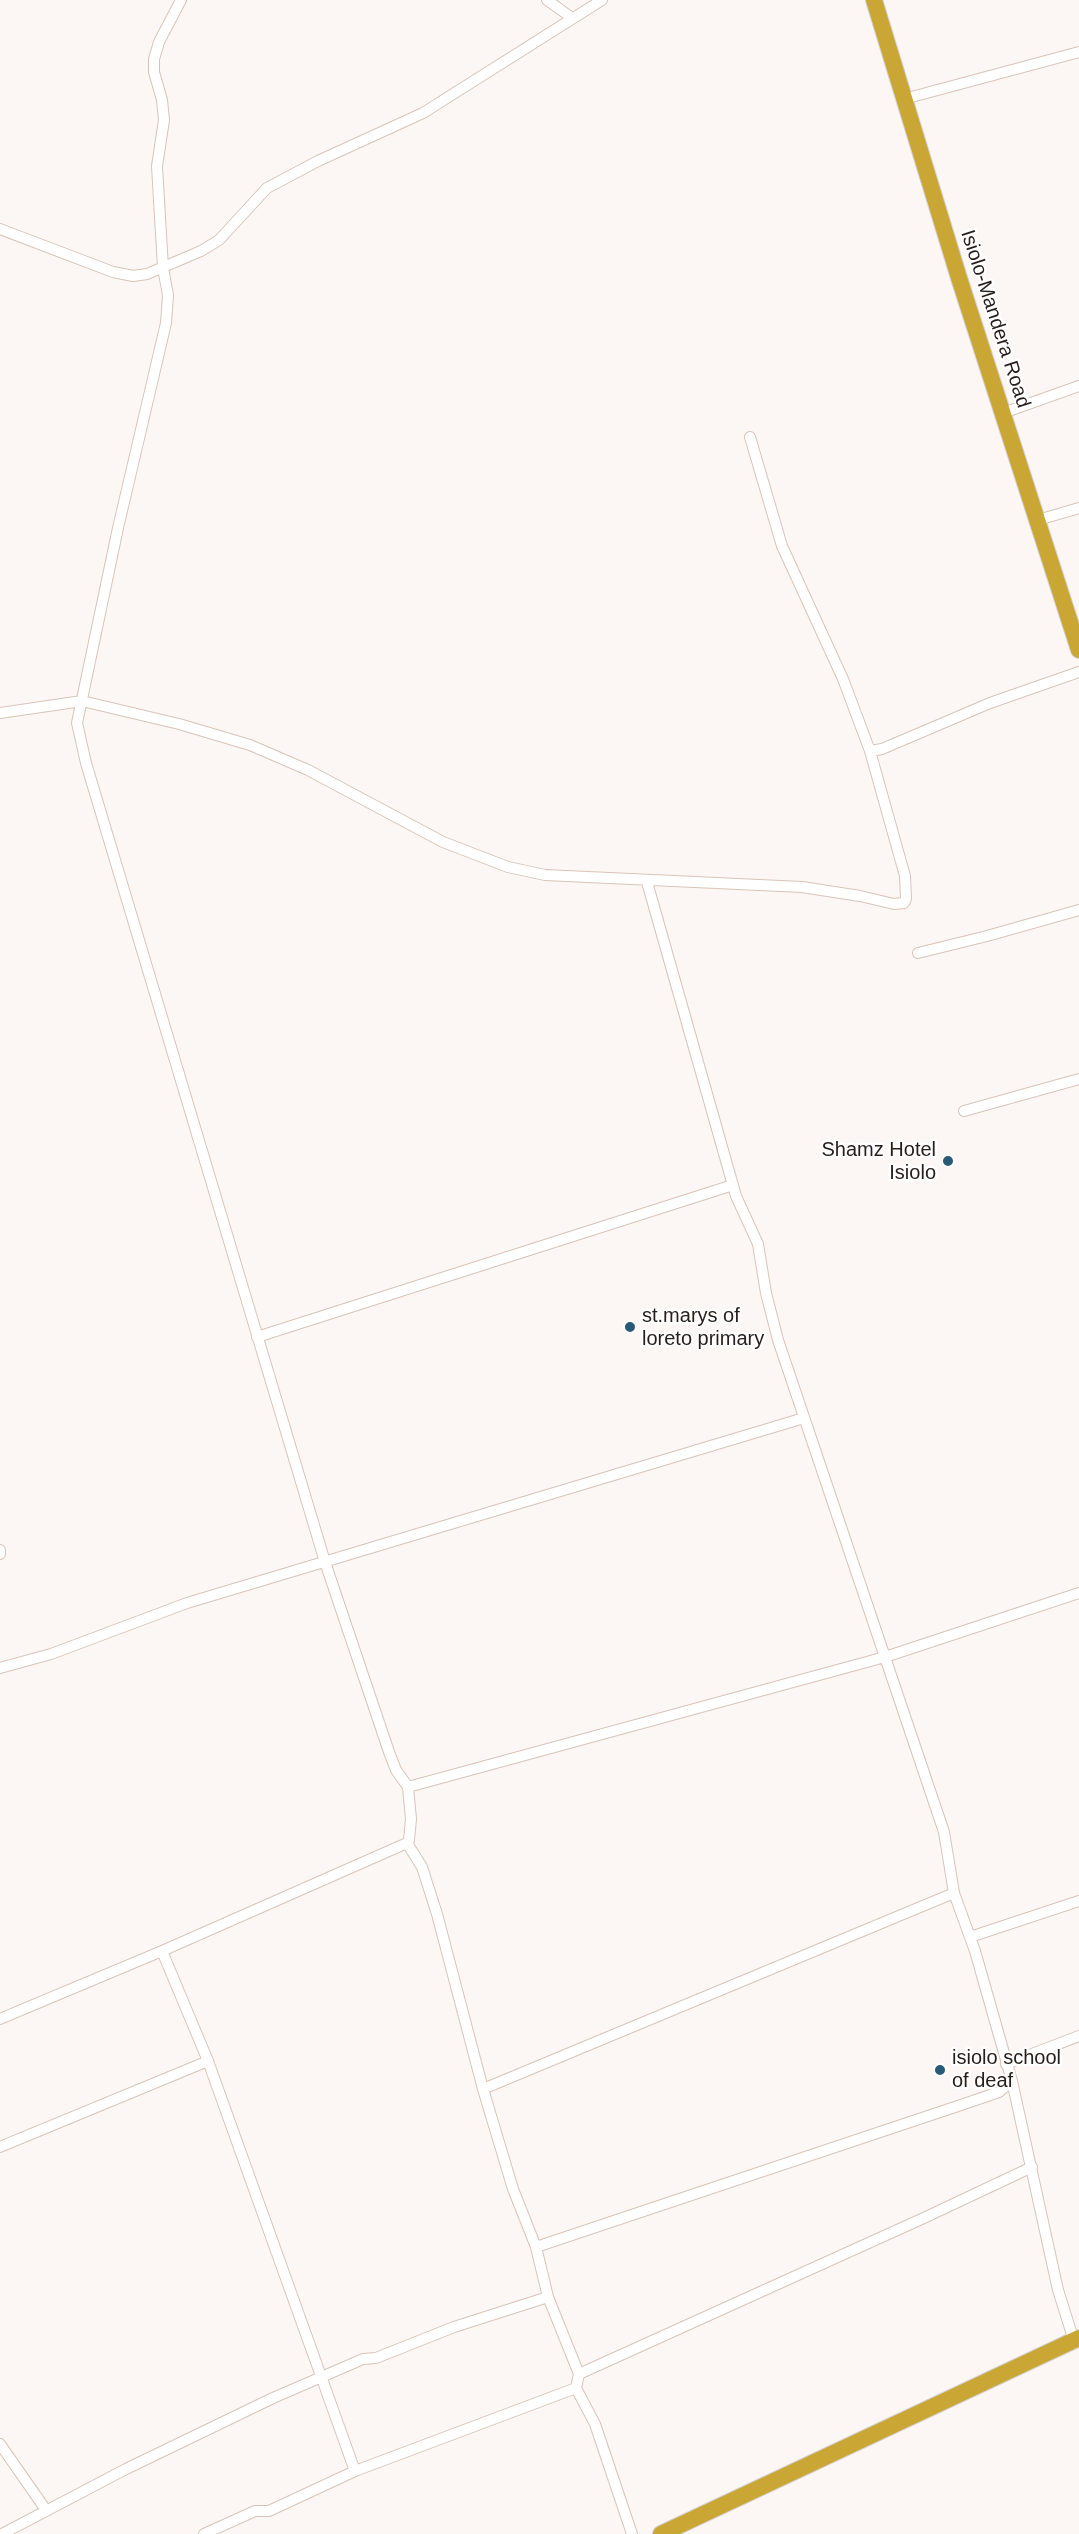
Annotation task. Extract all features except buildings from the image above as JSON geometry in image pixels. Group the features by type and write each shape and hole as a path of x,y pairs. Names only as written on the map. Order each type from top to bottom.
{"highway":[{"name":"Isiolo-Mandera Road","path":"874,0 1079,650"},
{"path":"661,2534 1076,2340"}],"street":[{"path":"0,2019 162,1951 407,1843 411,1819 408,1787 396,1770 389,1752 325,1563 86,763 78,723 118,528 166,323 168,295 162,268 157,166 164,120 162,100 154,72 154,59 159,42 181,0"},
{"path":"547,0 572,18"},
{"path":"0,229 113,272 133,276 147,274 201,251 219,240 267,188 318,161 423,113 602,0"},
{"path":"904,99 1079,52"},
{"path":"1003,413 1079,386"},
{"path":"0,713 82,701 179,724 279,755 436,838 508,867 545,875 647,882 802,887 850,894 894,904 903,903 906,899 905,876 870,751 843,679 782,546 750,437"},
{"path":"1038,520 1079,508"},
{"path":"870,751 882,749 990,703 1079,672"},
{"path":"647,882 733,1185 744,1217 758,1244 769,1310 944,1832 954,1893 970,1937 1012,2081 1058,2290 1076,2340"},
{"path":"918,953 1079,910"},
{"path":"964,1111 1079,1078"},
{"path":"257,1337 733,1185"},
{"path":"0,1668 51,1654 187,1603 804,1418"},
{"path":"408,1787 885,1657 1079,1593"},
{"path":"407,1843 422,1867 437,1914 483,2089 513,2189 536,2247 548,2297 579,2374 576,2388 595,2424 632,2534"},
{"path":"483,2089 954,1893"},
{"path":"970,1937 1079,1901"},
{"path":"162,1951 208,2061 355,2471"},
{"path":"1006,2064 1079,2036"},
{"path":"0,2147 208,2061"},
{"path":"536,2247 999,2092 1012,2081"},
{"path":"579,2374 1032,2167"},
{"path":"2,2534 126,2469 273,2398 363,2359 376,2358 454,2327 548,2297"},
{"path":"204,2534 255,2511 269,2511 355,2471 576,2388"},
{"path":"0,2444 46,2510"}],"place":[{"name":"Shamz Hotel Isiolo","path":"948,1161"},
{"name":"st.marys of loreto primary","path":"630,1327"},
{"name":"isiolo school of deaf","path":"940,2070"}]}
